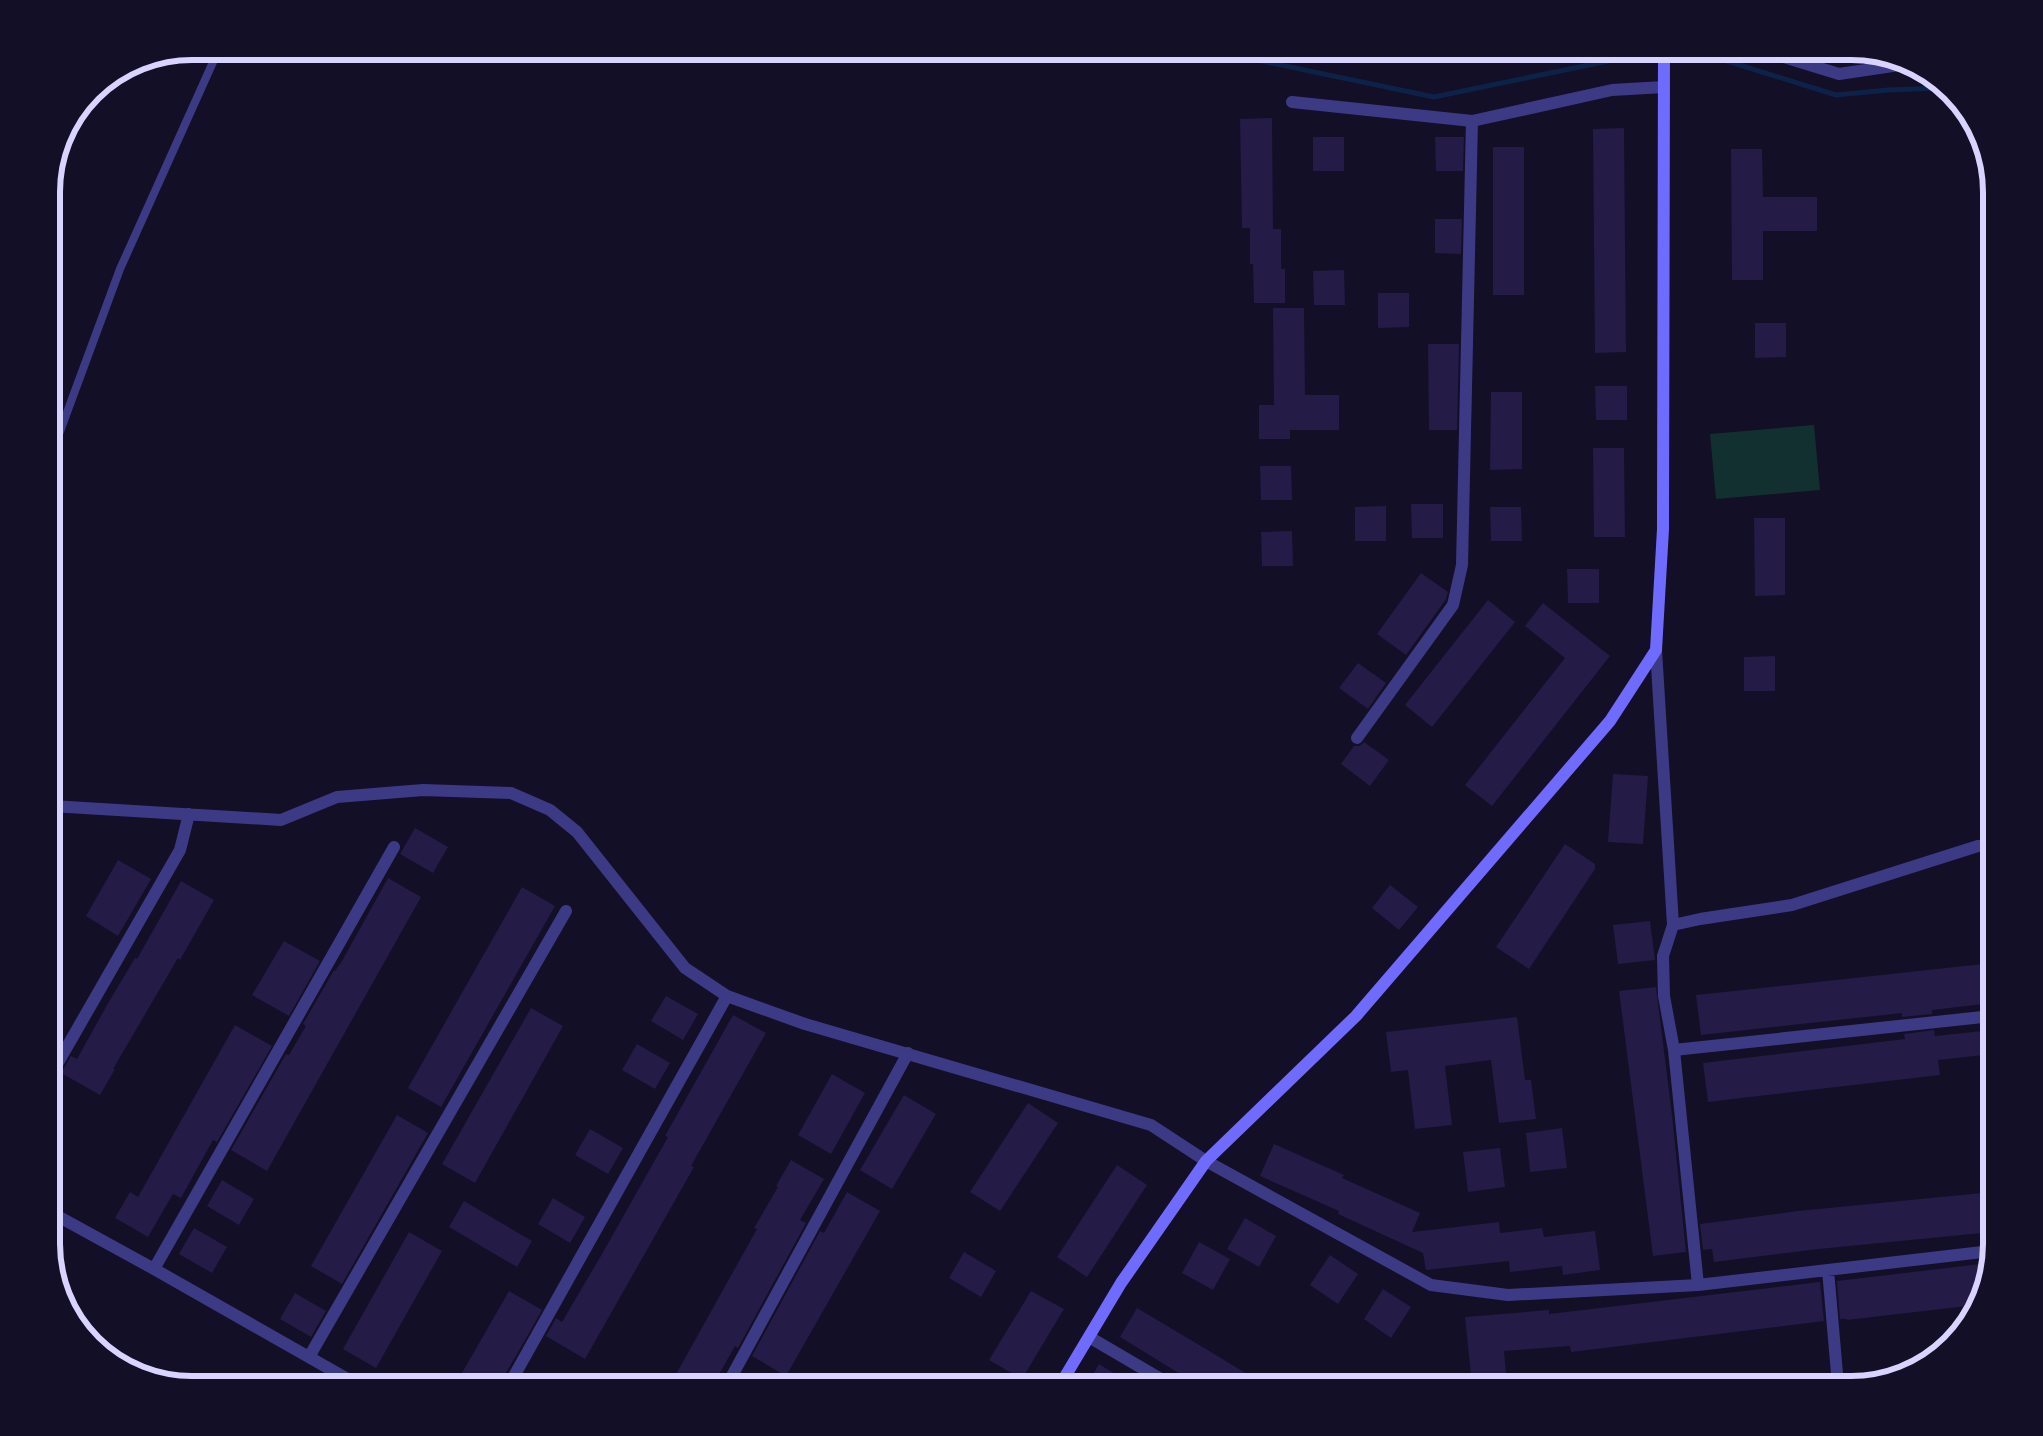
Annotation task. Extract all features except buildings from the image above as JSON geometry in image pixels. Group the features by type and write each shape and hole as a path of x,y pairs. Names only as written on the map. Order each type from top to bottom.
{"main road":[{"path":"1065,1376 1121,1283 1206,1161 1356,1016 1610,721 1656,650 1664,529 1664,60"}],"street":[{"path":"1793,60 1839,74 1891,66"},
{"path":"1292,102 1472,122 1612,90 1664,87"},
{"path":"1357,738 1453,605 1462,565 1472,122"},
{"path":"1656,650 1672,926 1662,956 1664,996 1674,1050 1698,1285"},
{"path":"60,806 281,820 337,797 423,790 511,794 550,810 577,832 685,968 727,996 805,1024 1151,1125 1206,1161 1431,1285 1508,1296 1698,1285 1983,1252"},
{"path":"60,1059 180,850 188,814"},
{"path":"1672,926 1700,919 1792,905 1983,846"},
{"path":"154,1269 394,847"},
{"path":"309,1357 566,911"},
{"path":"513,1376 727,996"},
{"path":"1674,1050 1983,1017"},
{"path":"732,1376 908,1053"},
{"path":"60,1217 342,1376"},
{"path":"1828,1270 1837,1376"},
{"path":"1089,1337 1156,1376"}],"lane":[{"path":"60,430 120,269 214,60"}],"green space":[{"path":"1814,425 1820,490 1716,499 1710,434"}],"waterway":[{"path":"1257,60 1434,97 1613,60"},
{"path":"1724,60 1836,95 1933,88"}]}
